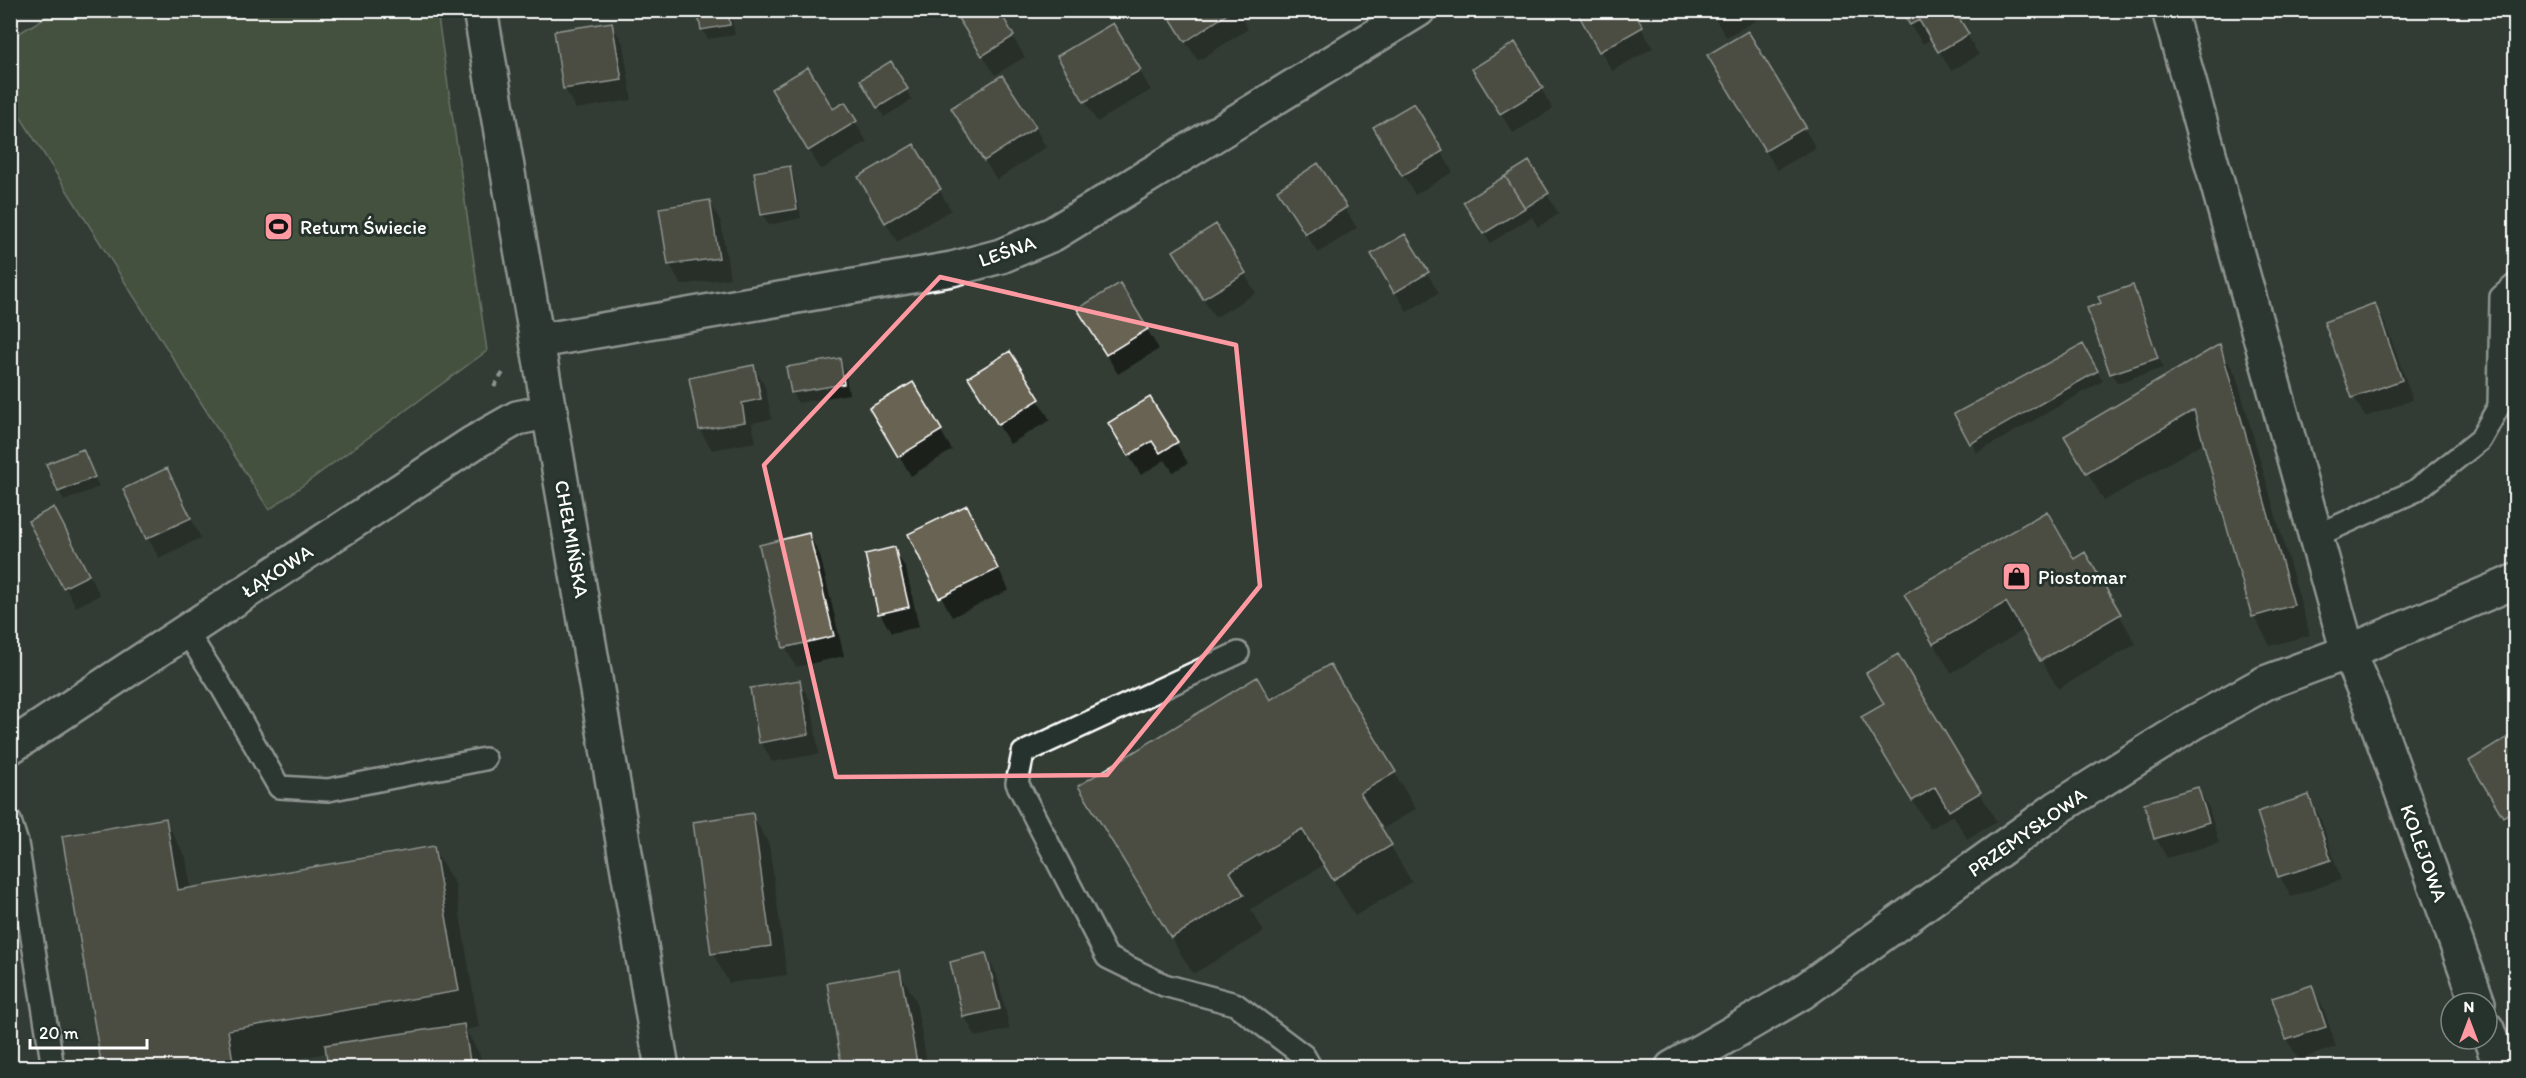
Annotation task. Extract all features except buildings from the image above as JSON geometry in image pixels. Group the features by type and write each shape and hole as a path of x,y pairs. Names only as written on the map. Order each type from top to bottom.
{"street":[{"name":"CHEŁMIŃSKA","path":"480,10 551,411 662,1068"},
{"name":"LEŚNA","path":"538,341 952,269 1001,256 1053,234 1418,10"},
{"path":"2169,10 2348,652"},
{"name":"ŁĄKOWA","path":"10,747 473,443 518,418 551,411"},
{"name":"PRZEMYSŁOWA","path":"1672,1068 1801,993 2059,807 2193,723 2265,683 2348,652 2516,581"},
{"name":"KOLEJOWA","path":"2348,652 2370,703 2474,991"},
{"path":"2495,1051 2501,1068"}],"lane":[{"path":"2316,536 2415,491 2480,440 2499,406 2501,297 2516,284"},
{"path":"186,631 221,686 279,787 328,790 485,759"},
{"path":"1238,653 1023,753 1017,783 1107,957 1164,986 1235,1004 1304,1056 1311,1068"},
{"path":"10,822 17,843 53,1068"}],"highlighted area":[{"path":"940,277 1236,345 1260,586 1107,775 836,777 764,465"}],"green space":[{"name":"Return Świecie","path":"56,11 437,11 487,351 269,510 11,102 11,38"}],"place":[{"name":"Return Świecie","path":"279,227"},
{"name":"Piostomar","path":"2017,577"}]}
